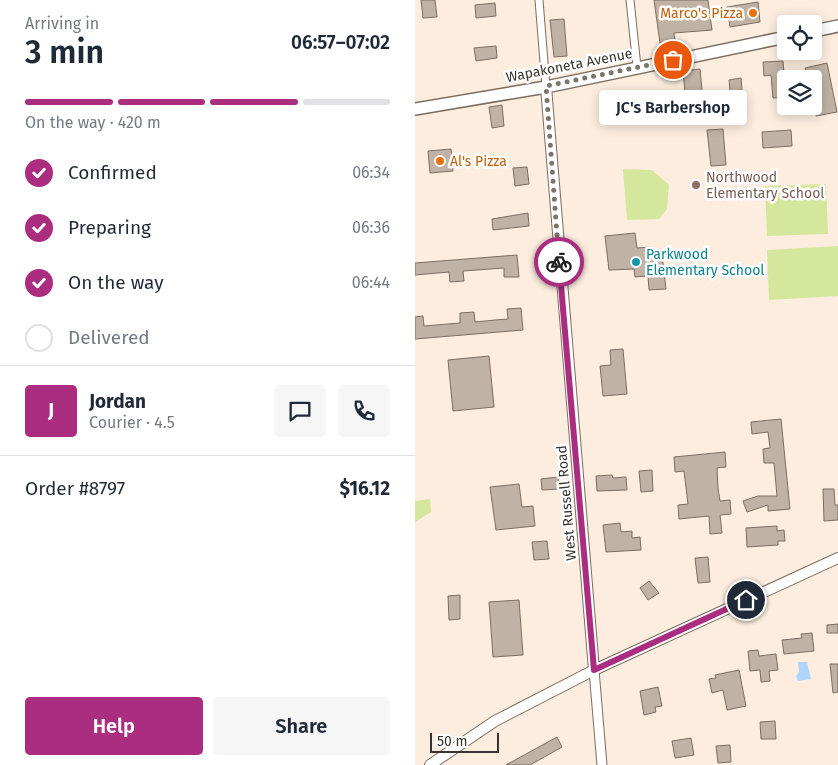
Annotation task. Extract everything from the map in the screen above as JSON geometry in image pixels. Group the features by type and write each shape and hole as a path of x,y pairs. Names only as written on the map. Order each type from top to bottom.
{"main road":[{"path":"822,29 838,26"},
{"name":"Wapakoneta Avenue","path":"415,109 546,86 777,39"},
{"name":"West Russell Road","path":"546,86 594,670"},
{"path":"430,765 495,721 594,670 838,558"}],"street":[{"name":"West Russell Road","path":"539,0 546,86"},
{"path":"630,0 637,67"},
{"name":"West Russell Road","path":"594,670 602,765"}],"green space":[{"path":"623,169 652,170 669,185 667,209 659,219 627,220"},
{"path":"826,184 828,234 767,236 765,186"},
{"path":"838,246 838,296 769,300 767,250"},
{"path":"430,499 431,512 415,522 415,501"}],"water":[{"path":"798,662 807,662 811,679 798,681 796,676 799,672"}],"building":[{"path":"421,0 435,0 437,17 423,18"},
{"path":"654,0 708,0 712,30 674,33 675,41 660,43"},
{"path":"758,2 760,22 730,27 727,7"},
{"path":"495,3 496,16 476,18 475,5"},
{"path":"564,19 567,56 554,57 550,20"},
{"path":"496,46 497,58 476,61 474,48"},
{"path":"783,61 784,70 777,70 777,98 773,98 771,75 764,76 763,62"},
{"path":"827,63 837,112 822,115 822,70 806,70 805,68"},
{"path":"700,69 705,121 688,123 683,71"},
{"path":"741,78 742,90 730,91 729,80"},
{"path":"502,105 504,126 492,128 489,107"},
{"path":"723,129 726,165 711,166 707,130"},
{"path":"791,130 792,146 763,148 762,132"},
{"name":"Al's Pizza","path":"451,149 453,171 430,173 428,151"},
{"path":"527,167 529,184 515,186 513,168"},
{"path":"528,213 529,226 493,230 492,219"},
{"name":"Parkwood Elementary School","path":"635,233 637,248 650,247 651,255 662,254 666,289 649,290 648,276 635,277 634,269 609,270 605,236"},
{"path":"517,255 519,277 504,277 504,268 463,271 464,281 450,282 449,272 415,275 415,263"},
{"path":"521,308 523,330 415,339 415,317 423,316 424,326 460,323 460,313 474,312 475,322 508,319 507,309"},
{"path":"623,349 627,394 603,396 600,366 611,365 610,350"},
{"path":"489,356 494,407 453,411 448,360"},
{"path":"781,419 790,509 768,511 768,505 747,512 743,501 758,496 777,496 774,463 764,463 763,449 770,448 768,432 752,434 751,422"},
{"path":"725,452 726,467 717,468 718,488 720,501 730,500 731,514 720,515 722,533 710,534 709,516 679,519 678,505 688,504 684,471 675,472 674,457"},
{"path":"652,470 653,491 641,492 639,471"},
{"path":"612,475 613,478 626,477 627,490 597,491 596,476"},
{"path":"558,477 559,489 542,490 541,479"},
{"path":"519,484 522,507 533,506 535,526 496,530 490,487"},
{"path":"823,489 834,489 835,505 838,505 838,520 824,521"},
{"path":"620,523 621,532 632,531 632,538 640,537 641,550 606,552 603,525"},
{"path":"777,526 777,531 784,530 785,541 778,541 778,545 747,547 746,528"},
{"path":"547,541 549,559 534,560 532,542"},
{"path":"708,557 710,582 698,583 695,558"},
{"path":"649,581 659,593 648,600 640,588"},
{"path":"460,595 460,619 449,620 448,596"},
{"path":"519,600 523,655 493,657 489,602"},
{"path":"838,624 838,633 827,633 827,625"},
{"path":"812,633 814,651 784,654 782,640 802,638 801,634"},
{"path":"758,650 759,656 776,654 778,670 769,671 770,681 761,682 760,670 750,671 748,651"},
{"path":"830,664 838,664 838,692 833,693"},
{"path":"739,670 746,706 727,710 723,690 712,693 709,679 716,678 715,675"},
{"path":"658,687 662,706 655,707 656,712 644,715 640,691"},
{"path":"775,721 776,739 761,739 760,722"},
{"path":"557,737 562,747 530,765 506,765"},
{"path":"691,738 694,755 675,758 672,741"},
{"path":"730,745 731,762 718,763 716,746"}],"way so far":[{"path":"559,262 546,86 673,60"}],"place":[{"name":"Marco's Pizza","path":"753,13"},
{"name":"JC's Barbershop","path":"673,60"},
{"name":"Al's Pizza","path":"440,161"},
{"name":"Northwood Elementary School","path":"696,185"},
{"name":"Parkwood Elementary School","path":"636,262"}],"route":[{"path":"559,262 594,670 746,600"}]}
